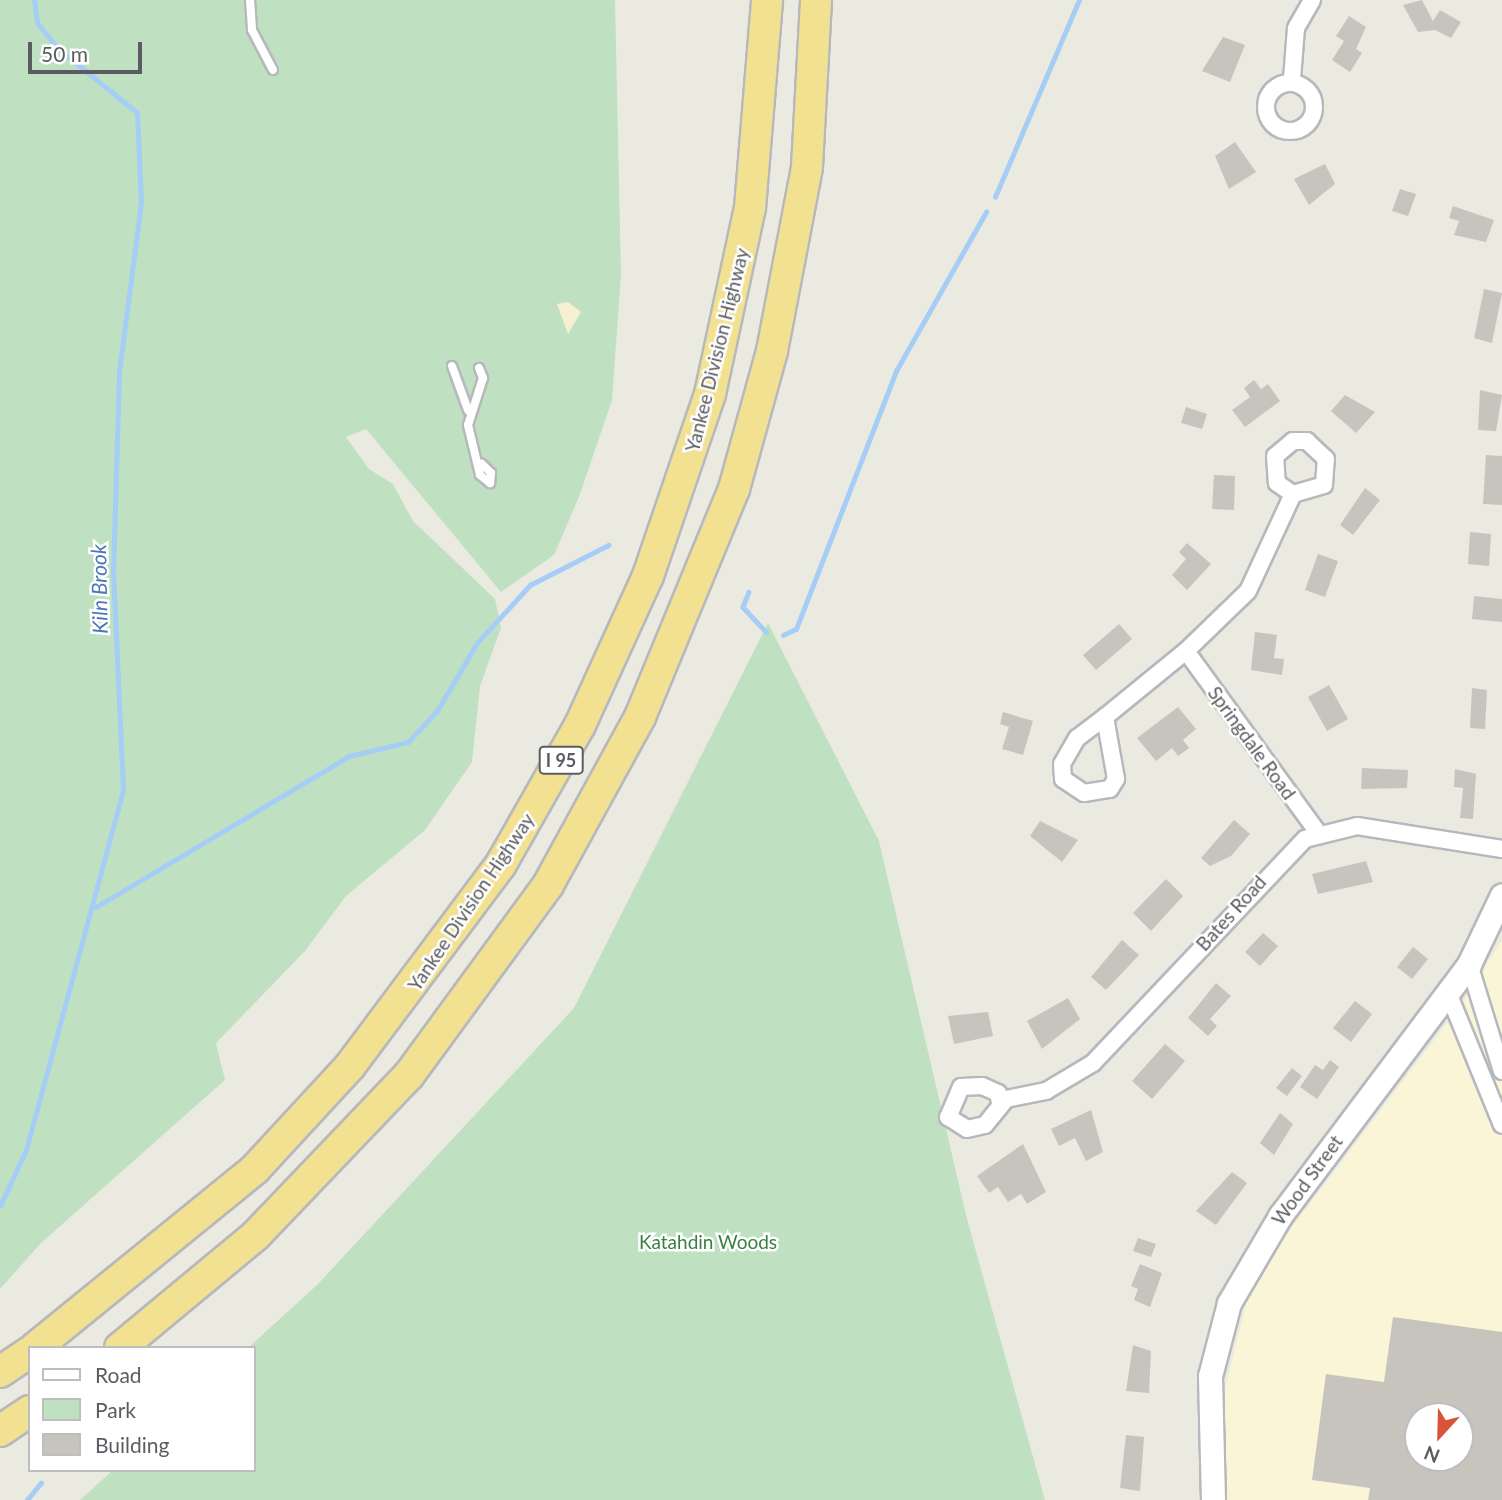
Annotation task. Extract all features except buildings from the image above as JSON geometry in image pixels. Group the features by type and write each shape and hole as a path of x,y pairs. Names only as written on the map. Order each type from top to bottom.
{"highway":[{"name":"Yankee Division Highway","path":"38,1346 255,1168 350,1066 478,898 554,772 648,576 710,394 750,208 767,0"},
{"name":"I 95","path":"122,1346 256,1235 409,1074 548,885 640,718 734,489 772,351 807,167 816,0"},
{"path":"0,1372 28,1353"},
{"path":"0,1431 28,1412"}],"street":[{"path":"1292,79 1296,29 1312,0"},
{"path":"1105,717 1116,779 1110,789 1084,793 1063,779 1062,764 1077,738 1186,651 1248,591 1293,494"},
{"name":"Springdale Road","path":"1186,651 1319,834"},
{"name":"Bates Road","path":"1000,1102 1046,1091 1093,1063 1280,860 1319,834 1357,826 1502,849"},
{"name":"Wood Street","path":"1213,1500 1210,1376 1228,1303 1280,1216 1449,995 1469,964 1502,895"},
{"path":"1469,964 1502,1072"},
{"path":"1449,995 1502,1125"}],"lane":[{"path":"250,0 252,30 273,70"},
{"path":"452,366 468,410 480,475 490,483 491,473 482,464"},
{"path":"468,410 483,378 480,368"}],"shaded area":[{"path":"1502,940 1502,1500 1224,1500 1218,1417 1247,1300 1269,1257 1466,998"}],"green space":[{"path":"0,0 615,0 621,275 612,400 579,497 554,555 501,592 366,429 346,437 369,469 393,484 413,521 495,599 501,628 480,686 472,762 425,830 346,896 305,951 216,1043 225,1080 41,1243 0,1289"},
{"name":"Katahdin Woods","path":"768,623 879,841 967,1219 1045,1500 80,1500 111,1472 256,1472 256,1346 250,1346 318,1284 574,1008"}],"sand":[{"path":"568,302 581,312 568,334 557,304"}],"waterway":[{"name":"Kiln Brook","path":"0,1206 26,1150 123,791 113,574 119,372 141,202 137,113 58,49 37,23 34,0"},
{"path":"995,197 1079,0"},
{"path":"783,635 796,629 896,371 986,212"},
{"path":"96,907 349,756 408,742 437,711 477,643 530,585 608,545"},
{"path":"749,592 743,607 766,632"},
{"name":"Kiln Brook","path":"27,1500 41,1483"}]}
